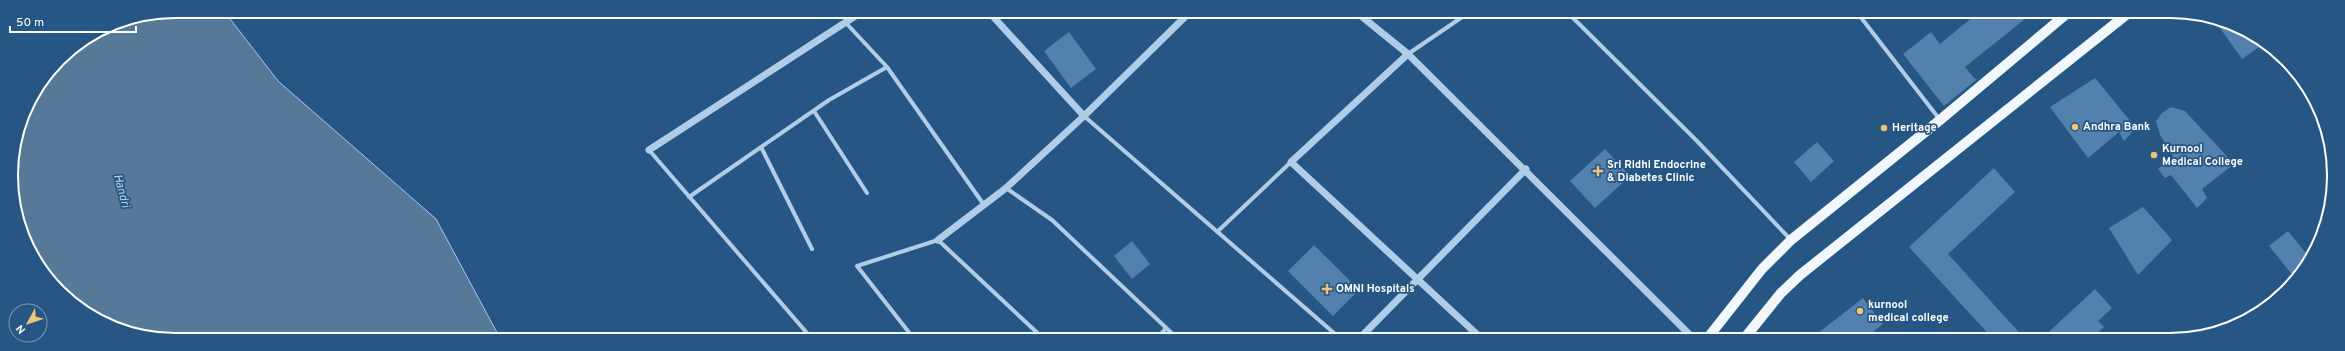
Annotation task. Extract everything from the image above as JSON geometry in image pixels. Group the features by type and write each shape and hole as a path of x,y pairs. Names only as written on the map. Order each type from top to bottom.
{"main road":[{"path":"1712,333 1762,269 1791,240 1940,120 2062,18"},
{"path":"1749,333 1782,293 1800,275 2122,18"}],"street":[{"path":"846,22 848,18"},
{"path":"807,333 649,150 852,18"},
{"path":"994,18 1084,116 1334,333"},
{"path":"909,333 857,266 938,240 1006,188 1084,116 1184,18"},
{"path":"1364,18 1408,54 1526,169 1688,333"},
{"path":"1217,232 1408,54 1461,18"},
{"path":"1573,18 1697,141 1791,240"},
{"path":"1861,18 1940,120"},
{"path":"846,22 887,68 984,205"},
{"path":"689,197 814,111 887,68"},
{"path":"814,111 867,193"},
{"path":"761,147 812,250"},
{"path":"1291,162 1416,280 1475,333"},
{"path":"1365,333 1526,169"},
{"path":"1006,188 1052,220 1171,333"},
{"path":"938,240 1038,333"},
{"path":"1162,333 1166,328"}],"water":[{"name":"Handri","path":"229,18 278,81 436,219 497,333 155,332 125,325 106,317 72,294 57,279 39,254 26,226 18,186 19,155 26,125 34,106 45,88 64,64 97,39 125,26 155,19"}],"building":[{"path":"1972,18 2026,18 1965,67 1976,80 1944,106 1903,54 1931,32 1940,44"},
{"path":"2218,25 2239,34 2258,46 2242,59"},
{"path":"1069,32 1096,69 1071,88 1044,51"},
{"path":"2095,78 2136,128 2124,141 2119,132 2088,158 2050,107"},
{"path":"2171,107 2185,111 2234,164 2202,189 2207,198 2197,208 2171,175 2165,178 2158,169 2173,156 2160,135 2156,121 2162,113"},
{"path":"1817,142 1834,161 1811,182 1794,162"},
{"path":"1605,149 1630,176 1595,208 1570,181"},
{"path":"1994,168 2015,192 1948,254 2020,333 1988,333 1909,247"},
{"path":"2143,207 2172,240 2138,275 2109,228"},
{"path":"2288,231 2306,254 2292,274 2269,246"},
{"path":"1132,241 1150,264 1132,279 1114,256"},
{"path":"1314,245 1359,290 1333,316 1288,271"},
{"path":"2095,289 2112,308 2098,321 2104,327 2098,333 2048,333"},
{"name":"kurnool medical college","path":"1863,298 1883,324 1872,333 1818,333"}],"place":[{"name":"Andhra Bank","path":"2075,127"},
{"name":"Heritage","path":"1884,128"},
{"name":"Kurnool Medical College","path":"2154,155"},
{"name":"Sri Ridhi Endocrine & Diabetes Clinic","path":"1598,171"},
{"name":"OMNI Hospitals","path":"1327,289"},
{"name":"kurnool medical college","path":"1860,311"}]}
